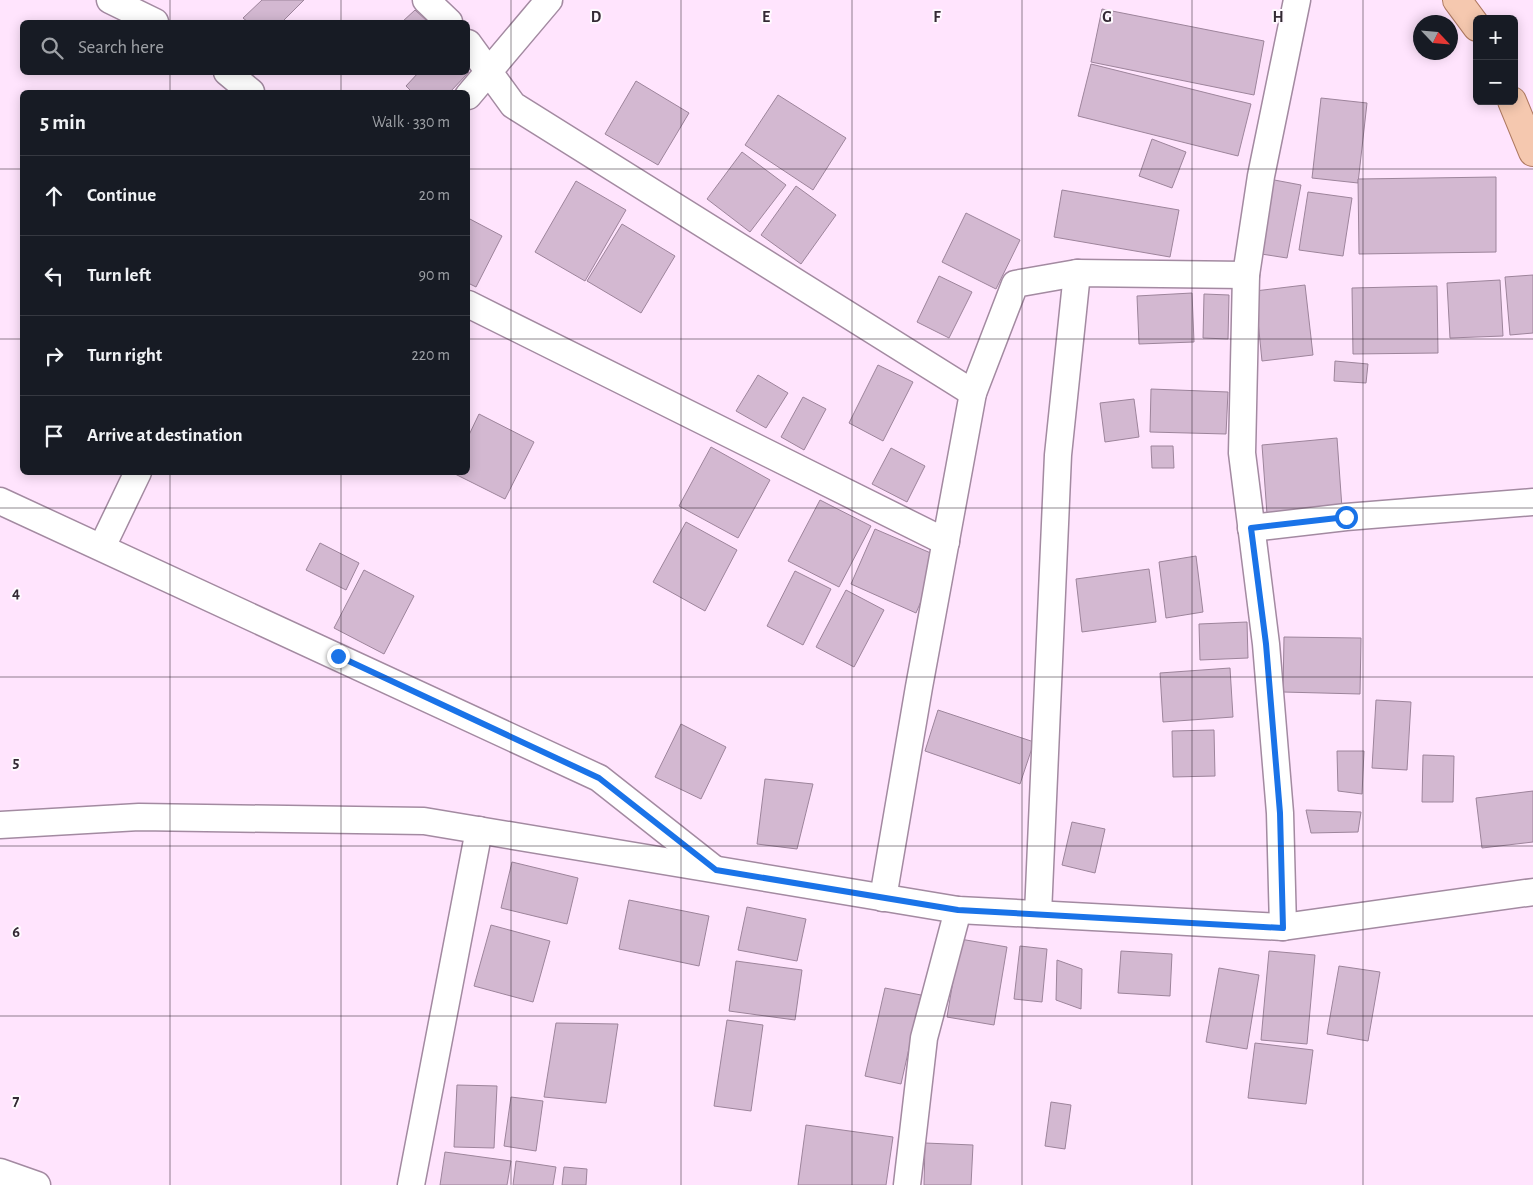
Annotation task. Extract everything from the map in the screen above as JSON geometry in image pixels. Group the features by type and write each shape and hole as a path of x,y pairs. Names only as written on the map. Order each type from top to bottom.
{"main road":[{"path":"1457,0 1473,22"},
{"path":"1514,105 1533,152"}],"street":[{"path":"110,0 151,20"},
{"path":"426,0 447,20"},
{"path":"470,94 549,0"},
{"path":"1283,928 1280,813 1266,644 1242,453 1246,275 1261,176 1297,0"},
{"path":"470,46 513,105 973,393"},
{"path":"231,75 249,90"},
{"path":"883,898 919,687 973,393 1015,284 1077,273 1246,275"},
{"path":"1038,914 1058,455 1077,273"},
{"path":"470,305 946,542"},
{"path":"102,547 137,475"},
{"path":"0,501 599,778 716,870"},
{"path":"1251,528 1346,517 1533,502"},
{"path":"0,825 139,817 424,821 958,910 1283,928 1533,892"},
{"path":"412,1185 479,830"},
{"path":"906,1185 924,1038 958,910"},
{"path":"0,1172 36,1185"}],"building":[{"path":"262,0 304,0 284,20 246,20 243,18"},
{"path":"1102,9 1264,41 1254,95 1091,62"},
{"path":"415,10 426,20 404,20"},
{"path":"1091,64 1251,104 1238,156 1078,116"},
{"path":"416,75 466,75 452,90 410,90 406,86"},
{"path":"636,81 689,113 658,165 605,134"},
{"path":"778,95 846,138 813,190 745,145"},
{"path":"1321,98 1367,103 1358,183 1312,178"},
{"path":"1152,139 1186,152 1172,188 1139,176"},
{"path":"742,152 786,185 750,232 707,199"},
{"path":"1496,177 1496,252 1359,254 1358,179"},
{"path":"1269,179 1301,185 1287,258 1255,253"},
{"path":"576,181 626,210 585,281 535,252"},
{"path":"796,186 836,215 801,264 761,235"},
{"path":"1062,190 1179,210 1170,257 1054,237"},
{"path":"1308,192 1352,198 1343,256 1299,250"},
{"path":"966,213 1020,240 996,289 942,262"},
{"path":"470,219 502,236 476,287 470,284"},
{"path":"622,224 675,256 641,313 587,281"},
{"path":"1533,275 1533,333 1510,335 1505,277"},
{"path":"939,276 972,292 949,338 917,322"},
{"path":"1500,280 1503,336 1450,338 1447,283"},
{"path":"1305,285 1313,355 1262,361 1255,291"},
{"path":"1437,286 1438,353 1353,354 1352,288"},
{"path":"1192,293 1194,342 1139,344 1137,296"},
{"path":"1204,294 1229,295 1228,339 1203,338"},
{"path":"1335,361 1368,364 1366,383 1334,381"},
{"path":"878,365 913,382 883,441 849,423"},
{"path":"758,375 788,393 766,428 736,411"},
{"path":"1151,389 1228,392 1226,434 1150,432"},
{"path":"803,397 826,409 804,450 781,437"},
{"path":"1134,399 1139,437 1105,442 1100,403"},
{"path":"479,414 534,442 505,499 457,475 470,475 470,433"},
{"path":"1337,438 1342,508 1267,514 1262,445"},
{"path":"1151,446 1173,446 1174,468 1152,468"},
{"path":"711,447 770,480 738,538 679,506"},
{"path":"891,448 925,466 907,502 872,484"},
{"path":"820,500 871,526 839,587 788,561"},
{"path":"686,522 737,550 705,611 653,582"},
{"path":"875,529 940,557 916,613 851,584"},
{"path":"320,543 359,563 346,590 306,570"},
{"path":"1196,556 1203,612 1166,618 1159,562"},
{"path":"1149,569 1156,622 1082,632 1076,579"},
{"path":"364,570 414,596 384,654 334,628"},
{"path":"795,571 831,589 803,645 767,626"},
{"path":"846,590 884,610 854,667 816,647"},
{"path":"1247,622 1248,658 1200,660 1199,624"},
{"path":"1284,637 1361,638 1360,694 1283,692"},
{"path":"1230,668 1233,717 1163,722 1160,673"},
{"path":"1376,700 1411,702 1407,770 1372,768"},
{"path":"938,710 1034,742 1020,784 925,751"},
{"path":"681,724 726,747 701,799 655,777"},
{"path":"1214,730 1215,776 1173,777 1172,731"},
{"path":"1337,751 1364,751 1362,794 1338,791"},
{"path":"1423,755 1454,756 1453,802 1422,802"},
{"path":"765,779 813,784 797,849 757,844"},
{"path":"1533,791 1533,842 1482,848 1476,798"},
{"path":"1306,810 1361,812 1358,832 1311,833"},
{"path":"1072,822 1105,829 1095,873 1062,865"},
{"path":"512,862 578,878 567,924 501,908"},
{"path":"629,900 709,916 699,966 619,949"},
{"path":"747,907 806,919 797,961 738,950"},
{"path":"491,925 550,941 533,1002 474,986"},
{"path":"960,939 1007,947 994,1025 947,1017"},
{"path":"1020,946 1047,949 1042,1002 1014,999"},
{"path":"1121,951 1172,954 1170,996 1118,993"},
{"path":"1269,951 1315,955 1307,1044 1261,1040"},
{"path":"1057,960 1082,969 1081,1009 1056,1000"},
{"path":"736,961 802,970 795,1020 729,1011"},
{"path":"1339,966 1380,972 1368,1041 1327,1034"},
{"path":"1219,968 1259,975 1247,1049 1206,1042"},
{"path":"885,988 921,995 901,1084 865,1076"},
{"path":"727,1020 763,1025 751,1111 714,1106"},
{"path":"556,1023 618,1024 606,1103 544,1097"},
{"path":"1255,1043 1313,1050 1306,1104 1248,1098"},
{"path":"457,1085 497,1086 494,1148 454,1147"},
{"path":"511,1097 543,1101 536,1151 504,1146"},
{"path":"1051,1102 1071,1105 1065,1149 1045,1146"},
{"path":"806,1125 893,1137 886,1185 798,1185"},
{"path":"925,1143 973,1145 971,1185 924,1185"},
{"path":"445,1152 511,1161 507,1185 440,1185"},
{"path":"516,1161 556,1167 553,1185 513,1185"},
{"path":"564,1167 587,1169 586,1185 562,1185"}],"route":[{"path":"338,656 599,778 716,870 958,910 1283,928 1280,813 1266,644 1251,528 1346,517"}]}
